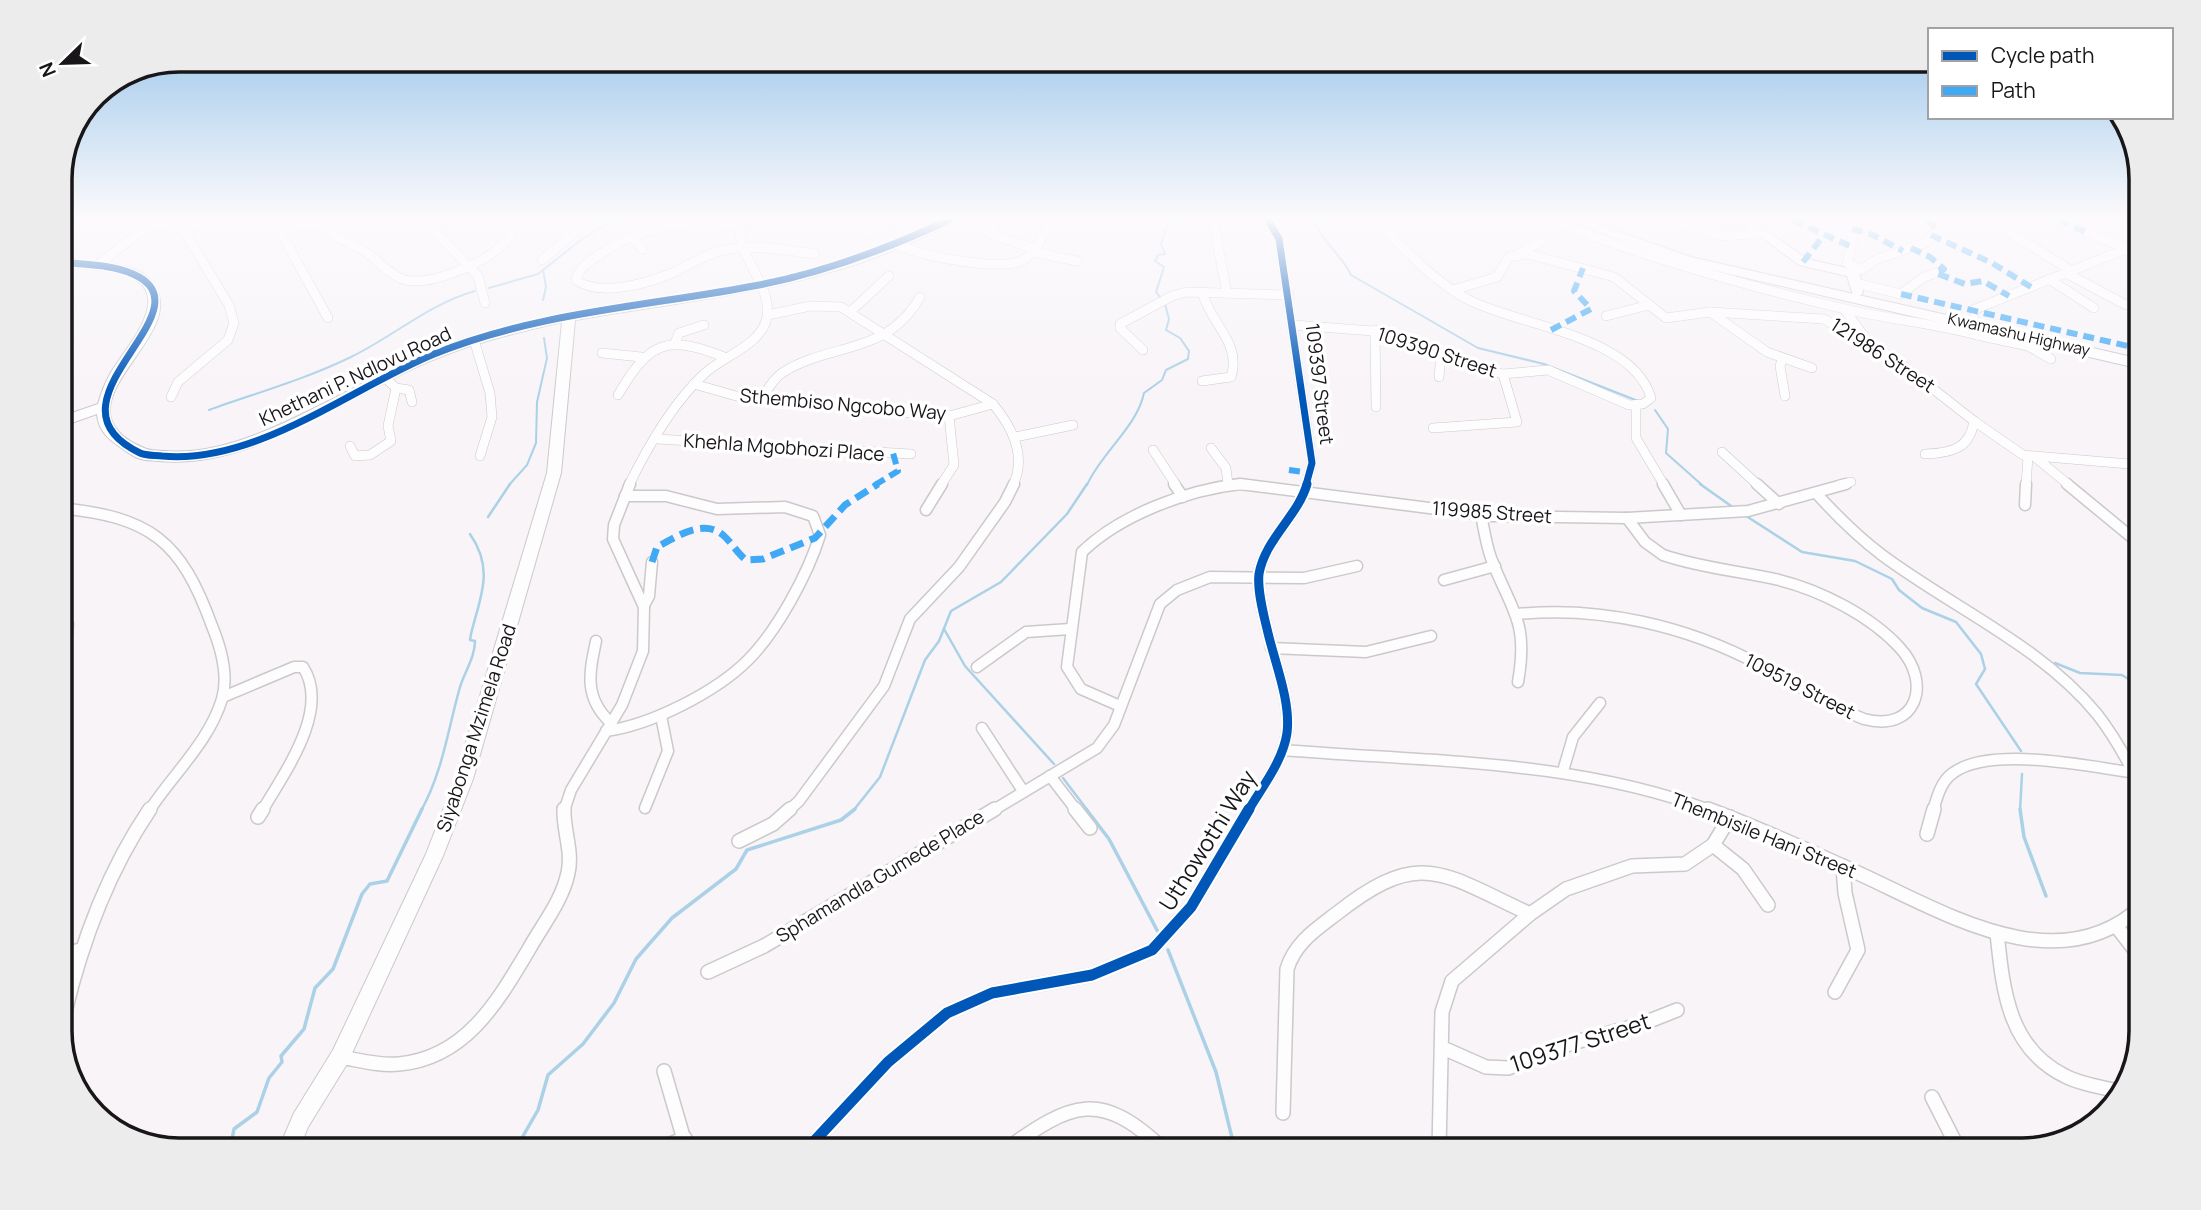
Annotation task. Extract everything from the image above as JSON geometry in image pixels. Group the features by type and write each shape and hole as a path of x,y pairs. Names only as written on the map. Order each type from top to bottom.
{"main road":[{"name":"Kwamashu Highway","path":"1742,276 2129,354"},
{"name":"Kwamashu Highway","path":"1772,276 1848,297"},
{"name":"Kwamashu Highway","path":"1975,322 2129,361"}],"street":[{"path":"72,418 103,407 113,382 152,319 155,301 148,283 141,276"},
{"path":"171,397 178,382 228,340 234,323 229,305 212,276"},
{"path":"305,276 328,318"},
{"path":"399,276 404,280 417,281 432,276"},
{"path":"477,276 485,303"},
{"path":"576,276 577,283 584,288 598,289 660,276"},
{"path":"340,1057 396,1064 421,1061 468,1035 487,1017 508,987 563,888 570,855 566,802 624,700 645,637 644,605 613,548 611,528 625,496 657,439 694,384 724,357 757,334 768,315 758,276"},
{"name":"Khethani P. Ndlovu Road","path":"103,407 108,429 130,449 153,456 199,456 264,439 384,377 474,340 569,319 799,276"},
{"path":"850,311 888,276"},
{"path":"1224,276 1227,292"},
{"name":"109397 Street","path":"1259,575 1265,555 1304,494 1311,472 1310,437 1286,276"},
{"path":"1439,276 1453,290 1479,305 1591,345 1635,369 1652,390 1651,398 1636,406 1636,438 1681,516"},
{"path":"1453,290 1497,276"},
{"path":"1611,276 1666,318 1710,312 1824,320"},
{"path":"1850,276 1848,297 1870,345"},
{"path":"1848,297 1901,294 1908,292 1919,278 1924,276"},
{"path":"1975,322 2056,276"},
{"path":"2077,276 2129,305"},
{"path":"2049,279 2094,308"},
{"path":"1143,350 1120,328 1122,321 1172,296 1202,292 1289,295"},
{"path":"1202,292 1208,313 1230,339 1234,370 1226,380 1202,381"},
{"path":"762,398 775,379 784,372 849,349 905,319 920,297"},
{"name":"121986 Street","path":"1848,297 1824,320 1914,373 1974,421 2031,457 2129,535"},
{"path":"739,841 788,813 884,686 909,619 959,567 1005,502 1019,473 1015,437 1003,415 993,404 884,332 838,305 821,304 768,315"},
{"path":"1606,316 1648,305"},
{"path":"1710,312 1735,332 1782,360 1812,368"},
{"name":"Siyabonga Mzimela Road","path":"293,1138 301,1120 340,1057 434,856 468,768 554,473 569,319"},
{"path":"1975,322 2051,359"},
{"path":"675,343 679,333 704,325"},
{"name":"109390 Street","path":"1294,325 1375,330 1397,336 1441,356 1503,374 1548,370 1636,406"},
{"path":"1375,330 1376,407"},
{"path":"474,340 490,393 492,416 480,456"},
{"path":"618,395 641,357 660,346 675,343 697,347 724,357"},
{"path":"603,353 641,357"},
{"path":"1439,377 1441,356"},
{"path":"1782,360 1780,366 1786,396"},
{"path":"1433,428 1517,422 1503,374"},
{"path":"384,377 396,387 409,390 412,402"},
{"name":"Sthembiso Ngcobo Way","path":"694,384 736,396 949,415 993,404"},
{"path":"350,446 355,456 362,458 391,441 388,426 396,387"},
{"path":"926,510 954,465 949,415"},
{"path":"1926,454 1962,450 1968,445 1974,421"},
{"path":"1015,437 1073,425"},
{"name":"Khehla Mgobhozi Place","path":"657,439 911,454"},
{"path":"1120,706 1092,697 1074,684 1067,667 1082,552 1087,545 1109,531 1183,497 1209,487 1228,484 1226,468 1211,448"},
{"path":"1153,450 1183,497"},
{"path":"1723,452 1779,504"},
{"path":"2025,505 2031,457 2129,464"},
{"name":"119985 Street","path":"1228,484 1481,514 1626,517 1748,511 1851,482"},
{"path":"1815,493 1882,555 2057,675 2108,726 2129,758"},
{"path":"596,641 588,681 589,692 593,706 609,727 624,730 661,716 740,667 754,652 806,571 820,528 813,516 791,508 717,509 666,496 625,496"},
{"path":"72,508 120,517 152,533 182,559 200,590 222,656 225,674 223,697 207,729 130,841 80,950 72,984"},
{"path":"1481,514 1494,566 1518,614 1523,654 1518,682"},
{"name":"109519 Street","path":"1518,614 1581,611 1648,624 1741,656 1875,723 1892,722 1914,704 1918,673 1914,662 1892,639 1796,586 1663,555 1645,542 1626,517"},
{"path":"644,605 649,596 652,562"},
{"name":"Sphamandla Gumede Place","path":"708,972 765,946 1097,748 1114,725 1156,612 1174,590 1200,578 1259,575 1303,578 1357,566"},
{"path":"1444,580 1494,566"},
{"path":"1259,575 1271,648 1284,701 1287,733 1283,750"},
{"path":"977,667 1026,632 1070,629"},
{"path":"1271,648 1366,652 1392,649 1431,636"},
{"path":"223,697 294,667 303,667 312,678 312,691 301,740 258,817"},
{"path":"1563,771 1573,737 1600,703"},
{"path":"645,808 668,751 661,716"},
{"path":"982,728 1023,791"},
{"name":"Thembisile Hani Street","path":"1283,750 1563,771 1627,784 1730,817 1970,924 1997,933 2041,941 2085,940 2117,927 2129,918"},
{"name":"Uthowothi Way","path":"817,1138 896,1055 956,1007 1002,991 1112,969 1140,957 1164,940 1191,907 1256,802 1283,750"},
{"path":"1927,834 1940,791 1948,778 1962,767 1977,762 2034,762 2129,772"},
{"path":"1050,776 1090,828"},
{"path":"1439,1138 1443,1001 1452,981 1530,914 1566,889 1632,866 1685,864 1713,845 1730,817"},
{"path":"1713,845 1743,869 1768,905"},
{"path":"1835,992 1858,950 1855,926 1845,893 1843,866"},
{"path":"1283,1113 1287,969 1296,947 1308,935 1379,885 1411,872 1442,876 1530,914"},
{"path":"2117,927 2129,942"},
{"path":"1997,933 2003,996 2017,1034 2044,1063 2065,1076 2112,1089"},
{"path":"72,953 80,950"},
{"name":"109377 Street","path":"1443,1048 1486,1067 1508,1068 1572,1043 1639,1025 1677,1010"},
{"path":"664,1070 684,1138"},
{"path":"1932,1097 1953,1138"},
{"path":"1023,1138 1062,1112 1091,1107 1115,1112 1153,1138"}],"waterway":[{"path":"489,288 529,276"},
{"path":"543,300 546,287 544,276"},
{"path":"1160,297 1156,292 1161,276"},
{"path":"1354,276 1478,348 1544,364 1638,401"},
{"path":"209,410 334,365 367,349 442,304 475,291"},
{"path":"1087,485 1127,429 1144,393 1162,380 1166,370 1188,359 1189,351 1180,338 1166,330 1169,319 1165,304"},
{"path":"509,485 527,465 536,443 537,402 547,358 544,338"},
{"path":"1655,410 1668,429 1666,453 1702,485"},
{"path":"488,517 510,484"},
{"path":"854,810 880,777 925,660 939,641 951,611 1001,582 1067,514 1087,484"},
{"path":"1700,484 1734,508"},
{"path":"1743,514 1802,552 1855,561 1892,579 1899,590 1922,608 1956,622 1981,654 1985,669 1976,684 2021,751"},
{"path":"421,811 440,765 460,687 475,647 475,641 470,640 484,572 478,547 470,534"},
{"path":"944,629 965,666 1054,764"},
{"path":"2055,663 2080,673 2122,675 2129,679"},
{"path":"2020,810 2022,774"},
{"path":"1063,778 1088,811"},
{"path":"232,1138 234,1129 257,1112 269,1078 282,1062 281,1056 304,1029 315,988 333,969 362,894 370,884 387,881 422,809"},
{"path":"1086,809 1109,839 1158,932"},
{"path":"522,1138 538,1110 548,1075 583,1044 614,1003 636,959 672,918 736,869 747,850 841,820 854,810"},
{"path":"2020,810 2024,837 2046,896"},
{"path":"1168,950 1216,1072 1232,1138"}],"marked path":[{"path":"1551,330 1591,309 1574,291 1580,276"},
{"path":"1944,276 1965,284 1983,281 2009,296"},
{"path":"2014,276 2031,287"},
{"path":"1901,294 2129,346"},
{"path":"652,562 657,547 683,533 702,528 715,530 724,536 746,560 756,561 799,546 820,535 850,501 898,471 893,453"},
{"path":"1289,470 1311,473"}],"cycle path":[{"path":"139,276 148,284 154,296 154,314 109,390 104,406 104,421 112,435 142,454 181,458 225,450 272,433 434,354 497,333 562,318 797,276"},
{"path":"817,1138 888,1062 947,1013 992,993 1092,975 1122,965 1152,950 1191,907 1276,764 1287,733 1284,701 1265,619 1259,575 1271,544 1304,494 1312,463 1286,276"}]}
